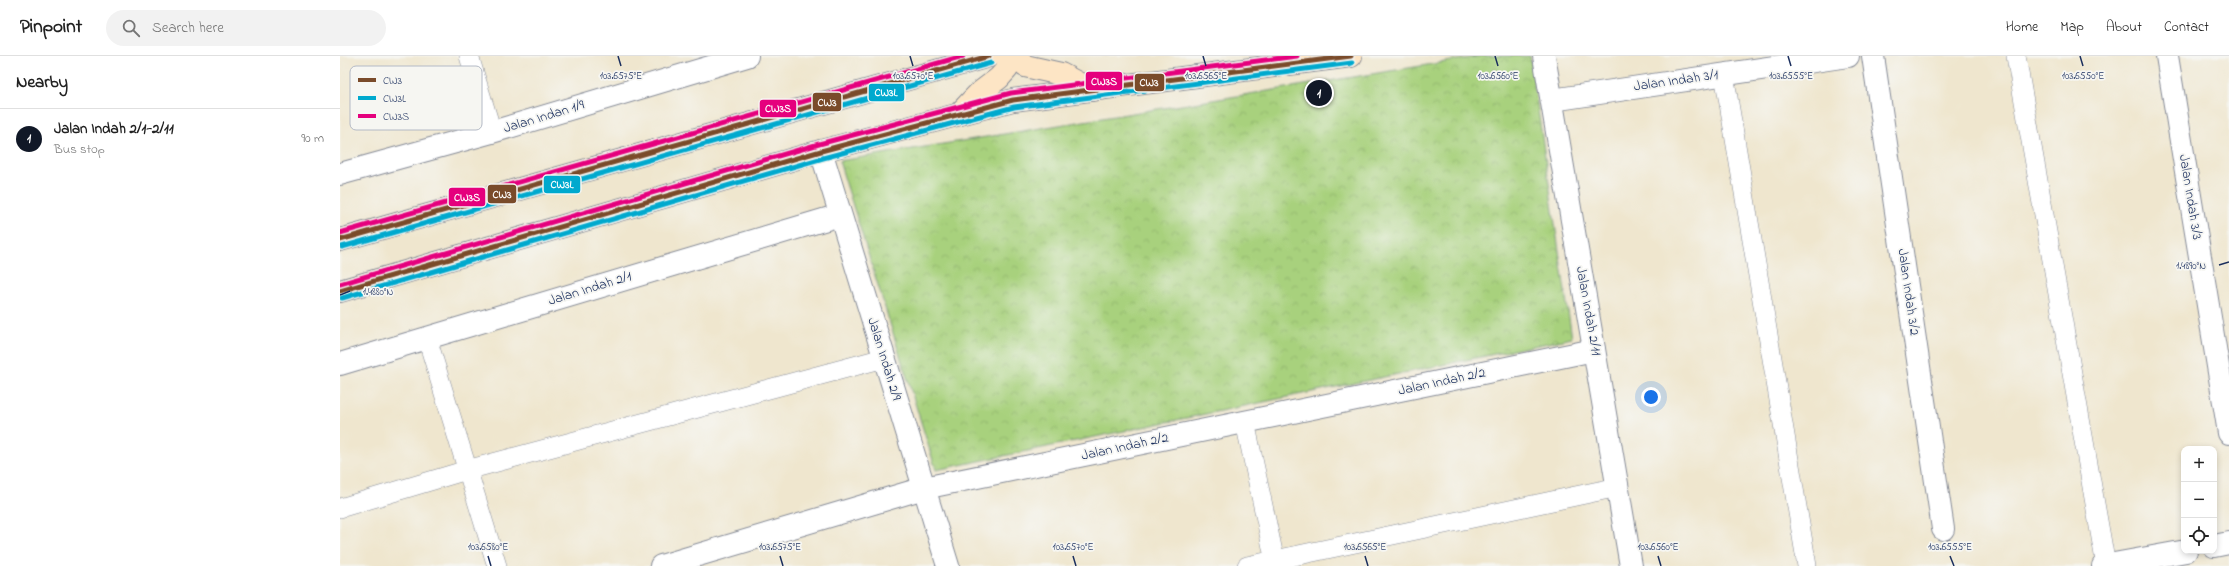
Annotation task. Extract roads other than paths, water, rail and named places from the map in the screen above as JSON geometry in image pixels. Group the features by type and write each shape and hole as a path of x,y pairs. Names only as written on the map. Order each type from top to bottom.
{"main road":[{"path":"340,240 989,56"},
{"path":"959,114 978,94 999,78 1007,69 1010,56"},
{"path":"1016,56 1025,66 1060,74 1091,90"},
{"path":"340,291 821,151 1014,100 1351,56"}],"street":[{"name":"Jalan Indan 1/9","path":"340,174 492,132 747,56"},
{"name":"Jalan Indah 2/11","path":"1544,56 1631,566"},
{"name":"Jalan Indah 3/1","path":"1552,100 1848,56"},
{"name":"Jalan Indah 3/2","path":"1873,56 1943,529"},
{"name":"Jalan Indah 3/3","path":"2167,56 2229,433"},
{"name":"Jalan Indah 2/9","path":"821,151 948,566"},
{"name":"Jalan Indah 2/1","path":"340,364 840,215"},
{"name":"Jalan Indah 2/2","path":"661,566 924,488 1594,350"},
{"path":"2217,545 2229,543"},
{"path":"2105,566 2181,552"}],"lane":[{"path":"469,56 472,66"},
{"path":"2016,56 2105,566"},
{"path":"1724,74 1807,566"},
{"path":"482,99 492,132"},
{"path":"427,338 497,566"},
{"path":"340,508 467,470 884,358"},
{"path":"1245,422 1275,562"},
{"path":"1247,566 1275,562 1618,487"}],"place":[{"name":"Jalan Indah 2/1-2/11","path":"1319,93"}]}
